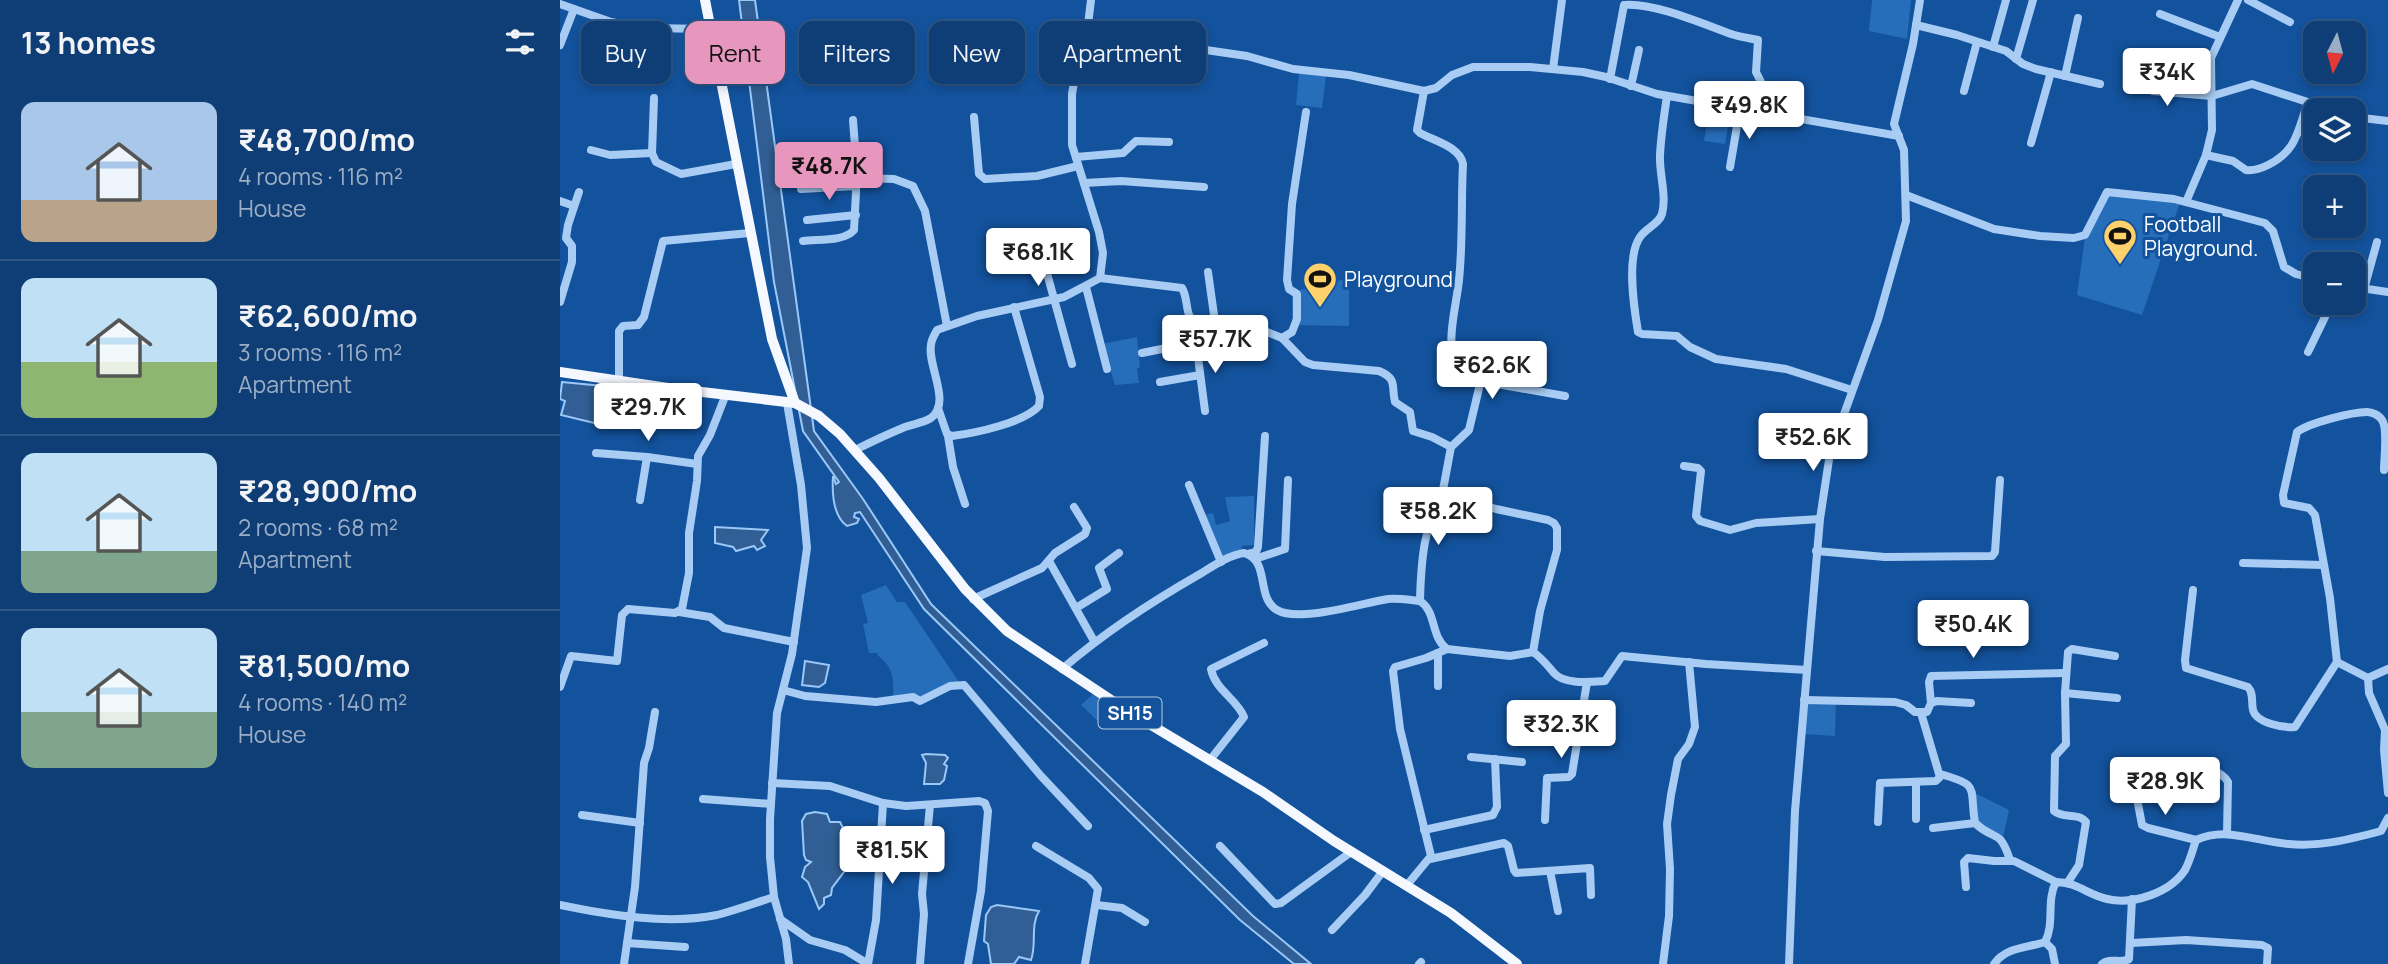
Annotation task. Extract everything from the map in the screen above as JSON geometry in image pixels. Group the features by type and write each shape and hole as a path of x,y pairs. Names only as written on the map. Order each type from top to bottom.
{"main road":[{"path":"705,0 708,21"},
{"path":"560,372 791,403 772,339 720,84"},
{"name":"SH15","path":"791,403 819,416 855,450 973,599 1007,631 1062,669 1263,792 1351,852 1451,913 1517,964"}],"street":[{"path":"1088,21 1091,0"},
{"path":"1553,69 1562,0"},
{"path":"1789,964 1795,811 1820,519 1830,453 1878,320 1906,221 1904,150 1894,124 1920,0"},
{"path":"1993,47 2006,0"},
{"path":"2016,59 2033,0"},
{"path":"2186,202 2206,155 2211,130 2211,58 2238,0"},
{"path":"2248,0 2290,22"},
{"path":"560,4 611,22 647,28 685,29"},
{"path":"1610,79 1624,5 1665,12 1734,35 1758,40 1756,72 1761,82 1757,112"},
{"path":"560,45 574,9"},
{"path":"2160,14 2220,37"},
{"path":"2065,76 2078,19"},
{"path":"1916,25 2006,51 2023,64 2101,83"},
{"path":"1964,91 1978,42"},
{"path":"1630,86 1639,50"},
{"path":"1206,51 1247,56 1293,69 1349,75 1424,91 1436,88 1452,75 1473,68 1530,67 1583,72 1667,96 1899,136"},
{"path":"2163,70 2211,82"},
{"path":"2031,143 2051,72"},
{"path":"1074,84 1072,145 1103,253 1100,278"},
{"path":"2133,84 2153,92 2212,96 2252,84 2303,100"},
{"path":"1424,91 1417,130 1457,152 1462,157 1463,164 1459,281 1451,336 1458,372 1480,381 1565,396"},
{"path":"1667,96 1660,158 1663,181 1662,214 1639,237 1635,252 1632,293 1638,332 1677,337 1716,359 1786,369 1852,390"},
{"path":"654,98 653,153 656,162 681,174 736,164"},
{"path":"1730,167 1740,109"},
{"path":"1282,338 1292,332 1297,319 1297,294 1289,289 1287,280 1292,204 1306,112"},
{"path":"974,117 979,174 985,179 1037,176 1077,161 1123,153 1136,141 1169,142"},
{"path":"2206,155 2233,161 2246,170 2259,169 2290,151 2303,117"},
{"path":"2366,118 2388,121"},
{"path":"803,240 850,235 854,230 856,182 853,120"},
{"path":"591,150 610,155 653,153"},
{"path":"801,189 894,179 914,186 925,211 947,326"},
{"path":"1084,183 1121,181 1204,187"},
{"path":"560,302 572,262 572,246 566,239 579,192"},
{"path":"1906,195 1994,229 2074,238 2085,235 2107,192 2186,202 2265,223 2273,231 2284,267 2303,276"},
{"path":"560,201 575,206"},
{"path":"807,220 856,215"},
{"path":"619,381 619,331 623,326 638,325 644,317 663,241 750,233"},
{"path":"2366,282 2377,242"},
{"path":"1040,248 1072,364"},
{"path":"1208,271 1215,322"},
{"path":"965,503 938,408 939,393 930,344 937,330 1014,307 1053,300 1086,287 1100,278 1182,288 1189,317 1196,323 1241,323 1282,338 1305,362 1313,365 1379,371 1388,375 1393,380 1395,402 1410,412 1413,431 1451,447"},
{"path":"1086,287 1107,369"},
{"path":"2366,289 2388,292"},
{"path":"948,436 1008,423 1028,415 1040,406 1040,397 1014,307"},
{"path":"2308,352 2325,315"},
{"path":"1196,323 1205,411"},
{"path":"1142,353 1196,342"},
{"path":"1160,382 1200,375"},
{"path":"1420,601 1425,536 1431,514 1443,490 1451,447 1469,430 1481,389 1480,381"},
{"path":"679,612 682,609 689,573 689,533 698,481 697,464 726,394"},
{"path":"789,964 774,897 770,857 777,713 794,642 807,548 791,403"},
{"path":"855,450 929,419 938,408"},
{"path":"2193,590 2186,668 2248,687 2252,692 2253,711 2261,720 2295,727 2337,662 2330,598 2315,515 2309,508 2288,505 2283,501 2297,432 2310,425 2351,415 2369,412 2376,414 2385,426 2384,470"},
{"path":"1252,557 1258,549 1265,436"},
{"path":"596,453 697,464"},
{"path":"639,500 647,457"},
{"path":"1684,466 1701,471 1696,516 1700,522 1730,530 1756,523 1820,519"},
{"path":"1062,669 1094,641 1156,598 1221,562 1239,553 1252,557 1285,550 1288,480"},
{"path":"1816,551 1885,558 1992,556 1995,552 2000,480"},
{"path":"1189,485 1221,562"},
{"path":"1443,490 1445,493 1496,509 1548,520 1557,528 1556,550 1540,611 1533,652"},
{"path":"973,599 1042,568 1055,553 1087,532 1073,507"},
{"path":"1076,608 1107,589 1099,568 1119,553"},
{"path":"1252,557 1262,574 1265,595 1272,606 1286,613 1314,613 1391,599 1420,601 1428,609 1436,636 1447,649"},
{"path":"1049,561 1094,641"},
{"path":"2242,563 2323,565"},
{"path":"560,687 571,656 617,661 622,615 628,608 710,617 724,628 794,642"},
{"path":"1210,760 1244,717 1220,688 1211,669 1264,643"},
{"path":"1430,859 1400,729 1393,671 1395,667 1447,649 1510,656 1533,652 1542,658 1554,674 1587,682 1605,681 1622,656 1807,670"},
{"path":"2068,882 2078,865 2086,822 2081,817 2060,815 2054,811 2055,756 2066,744 2065,693 2069,650 2115,656"},
{"path":"1438,653 1438,686"},
{"path":"1663,964 1669,916 1667,824 1678,759 1689,744 1695,727 1689,662"},
{"path":"2337,662 2368,678"},
{"path":"2368,678 2388,669"},
{"path":"1804,700 1895,702 1921,713 1927,712 1931,703 1931,676 2066,673"},
{"path":"2368,678 2369,694 2385,730 2388,793"},
{"path":"1545,820 1547,778 1570,777 1574,769 1587,682"},
{"path":"783,690 805,696 876,702 913,697 920,701 950,686 964,685 1019,752 1088,826"},
{"path":"2065,693 2117,698"},
{"path":"1931,703 1971,703"},
{"path":"624,964 631,916 644,763 655,712"},
{"path":"1921,713 1940,774"},
{"path":"1471,757 1522,762"},
{"path":"1424,830 1493,815 1497,807 1495,759"},
{"path":"2180,762 2226,777 2227,834"},
{"path":"1878,822 1880,783 1936,780 1940,774"},
{"path":"1940,774 1963,780 1969,785 1972,790 1975,823"},
{"path":"1916,782 1916,819"},
{"path":"772,783 830,786 883,803 905,806 979,801 985,803 988,807 981,891 968,964"},
{"path":"2136,793 2142,825 2196,840 2207,835 2227,834 2289,844 2319,845 2381,831 2388,818"},
{"path":"703,799 771,804"},
{"path":"780,919 810,940 845,950 868,964 876,920 883,803"},
{"path":"920,964 924,914 922,894 930,805"},
{"path":"582,815 640,823"},
{"path":"1933,828 1975,823 2000,837 2011,860"},
{"path":"1966,887 1965,859 2011,860 2056,882 2068,882 2107,899 2132,900 2154,893 2174,881 2185,870 2196,840"},
{"path":"1407,885 1430,859 1504,843 1508,846 1516,873 1590,868 1591,895"},
{"path":"1036,846 1094,882 1098,889 1085,964"},
{"path":"1220,846 1275,904 1281,903 1351,852"},
{"path":"1332,930 1383,871"},
{"path":"1550,871 1558,911"},
{"path":"2045,942 2049,932 2052,892 2056,882"},
{"path":"560,906 665,918 710,916 774,897"},
{"path":"2102,964 2128,960 2132,900"},
{"path":"1097,905 1122,908 1145,922"},
{"path":"2131,943 2186,940 2262,945 2268,948 2267,964"},
{"path":"1994,964 2003,954 2045,942"},
{"path":"2045,942 2052,949 2055,964"},
{"path":"627,943 685,947"}],"shaded area":[{"path":"739,0 755,0 758,21 742,21"},
{"path":"1872,0 1911,0 1907,39 1869,31"},
{"path":"1299,72 1326,76 1322,108 1296,105"},
{"path":"749,84 766,84 814,431 863,499 931,604 1253,916 1311,964 1294,964 1240,920 924,609 860,512 855,513 854,517 859,519 857,523 847,526 842,522 833,496 833,476 836,484 839,482 803,431 774,282"},
{"path":"1711,100 1732,103 1725,144 1704,141"},
{"name":"Football Playground.","path":"2107,192 2180,202 2142,315 2077,295 2085,237"},
{"name":"Playground","path":"1349,278 1349,326 1292,325 1292,292"},
{"path":"1137,337 1139,383 1115,385 1102,344"},
{"path":"562,382 613,387 614,410 611,427 561,415 565,401 560,399"},
{"path":"1254,496 1254,545 1242,546 1242,552 1219,561 1199,516 1213,513 1216,525 1230,521 1225,497"},
{"path":"715,527 768,530 761,540 765,546 757,550 754,546 736,551 733,547 715,543"},
{"path":"886,585 897,602 905,602 961,685 920,701 893,699 890,669 878,653 869,653 863,624 868,623 861,595"},
{"path":"805,661 829,665 825,683 819,687 802,685"},
{"path":"1094,693 1106,700 1103,704 1114,712 1103,726 1081,705"},
{"path":"1804,700 1836,702 1835,736 1802,734"},
{"path":"922,755 945,755 948,758 944,764 947,766 944,780 940,784 924,784 926,763"},
{"path":"1975,793 2009,810 2002,842 1970,826"},
{"path":"806,814 827,814 830,822 840,822 850,842 858,847 859,857 852,860 851,867 847,868 832,888 831,895 824,898 824,904 819,909 808,882 802,877 805,867 811,862 806,860 804,855 802,821"},
{"path":"997,905 1039,911 1031,960 1019,957 1014,964 991,964 988,944 984,941 986,915 991,907"}],"place":[{"name":"Football Playground.","path":"2120,266"},
{"name":"Playground","path":"1320,309"}]}
